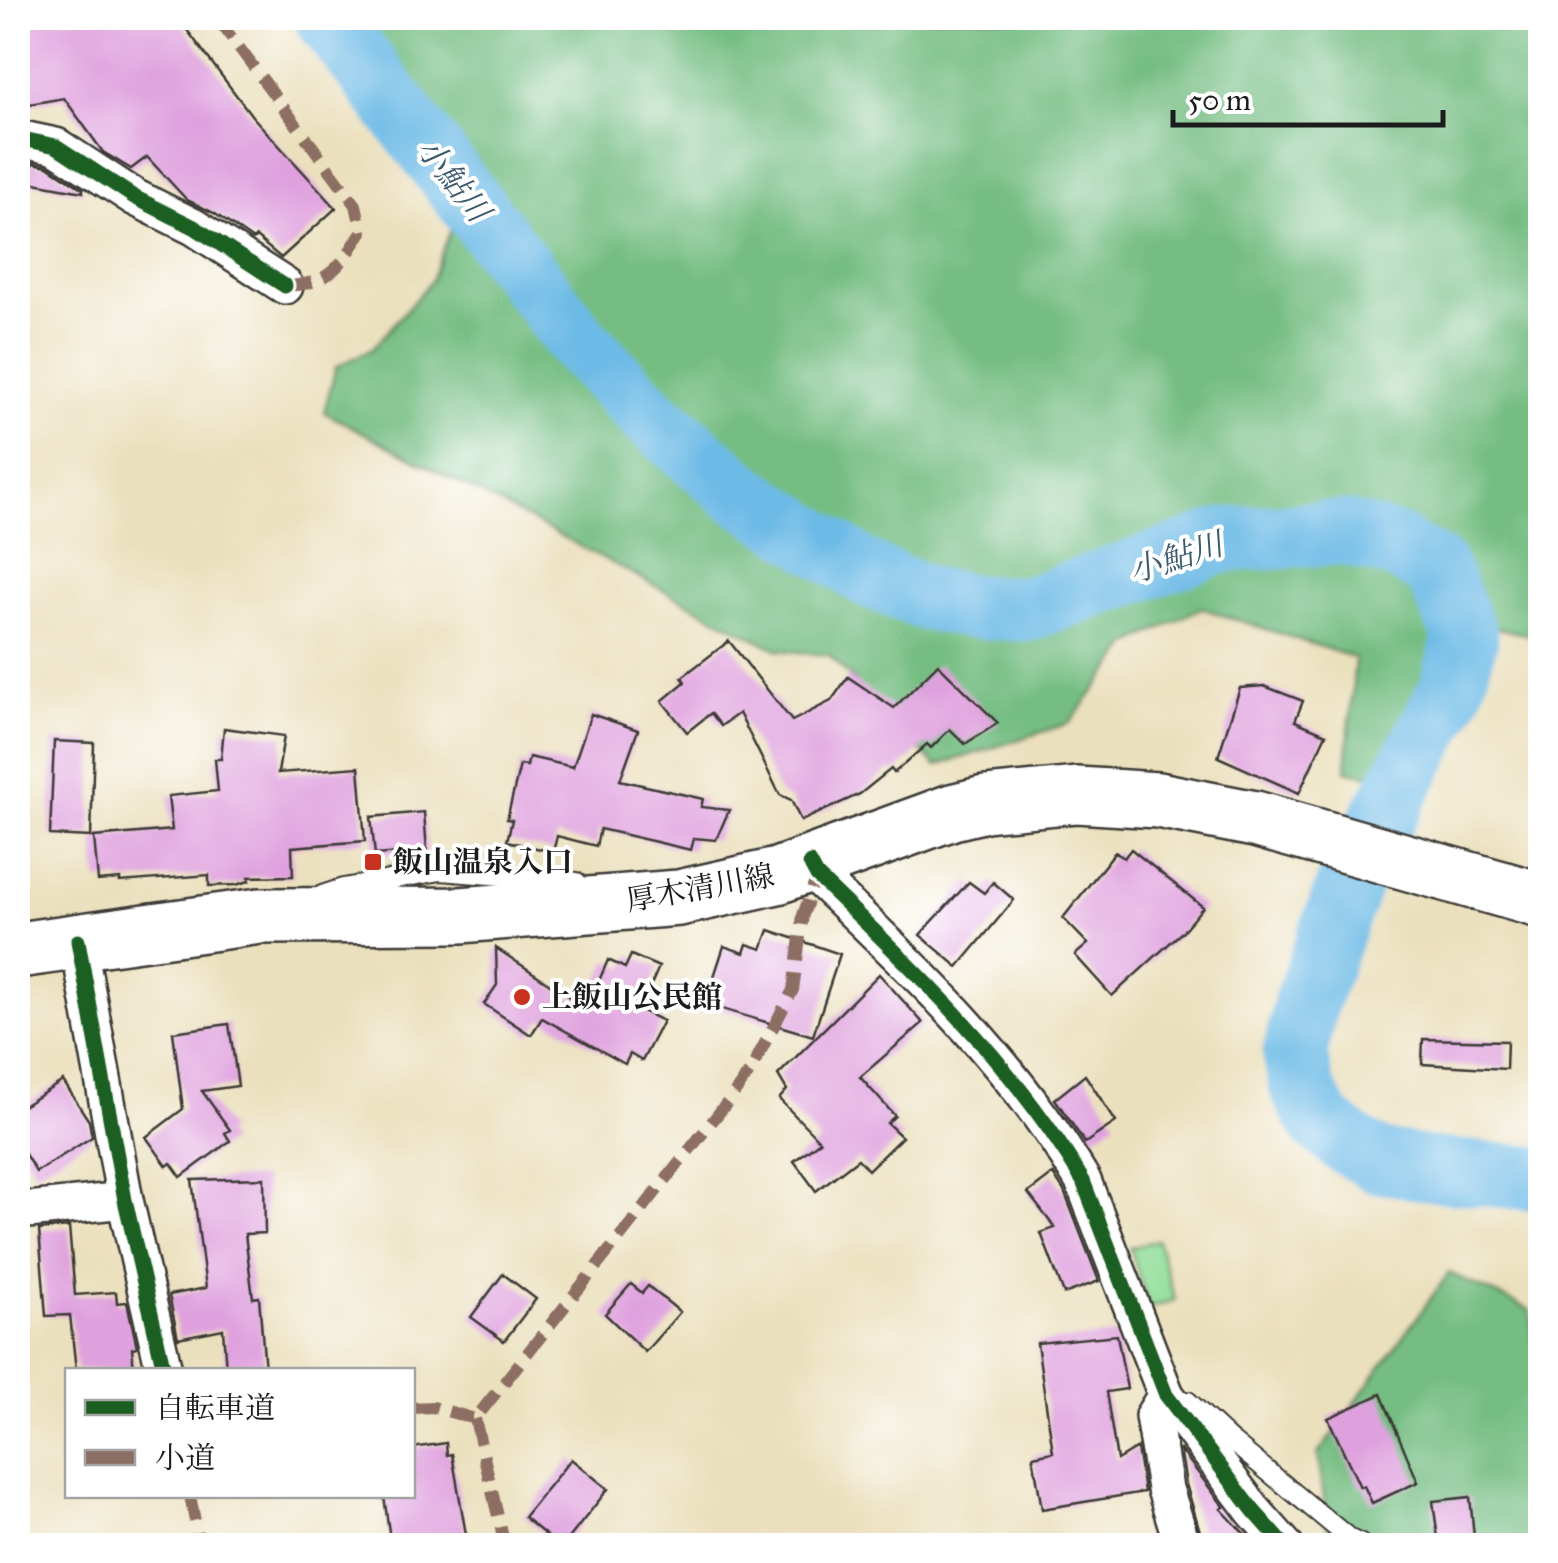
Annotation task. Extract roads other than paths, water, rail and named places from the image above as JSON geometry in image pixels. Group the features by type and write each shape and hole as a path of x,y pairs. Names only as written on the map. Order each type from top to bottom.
{"main road":[{"name":"厚木清川線","path":"18,950 260,916 460,915 679,898 777,876 952,812 984,804 1078,795 1158,800 1296,829 1540,900"}],"street":[{"path":"18,138 56,146 134,198 194,227 285,286"},
{"path":"810,863 817,876 987,1048 1067,1155 1082,1181 1166,1395 1285,1546"},
{"path":"78,940 126,1200 164,1368"},
{"path":"18,1211 126,1200"},
{"path":"1166,1395 1153,1416 1164,1488 1183,1546"}],"lane":[{"path":"1166,1395 1180,1393 1230,1440 1361,1544"}],"waterway":[{"name":"小鮎川","path":"327,18 580,344 647,413 742,494 871,576 928,599 1028,609 1224,540 1346,533 1395,546 1436,569 1466,638 1451,690 1352,876 1306,1002 1295,1054 1302,1088 1321,1122 1378,1161 1540,1179"}],"place":[{"name":"飯山温泉入口","path":"373,862"},
{"name":"上飯山公民館","path":"522,997"}]}
